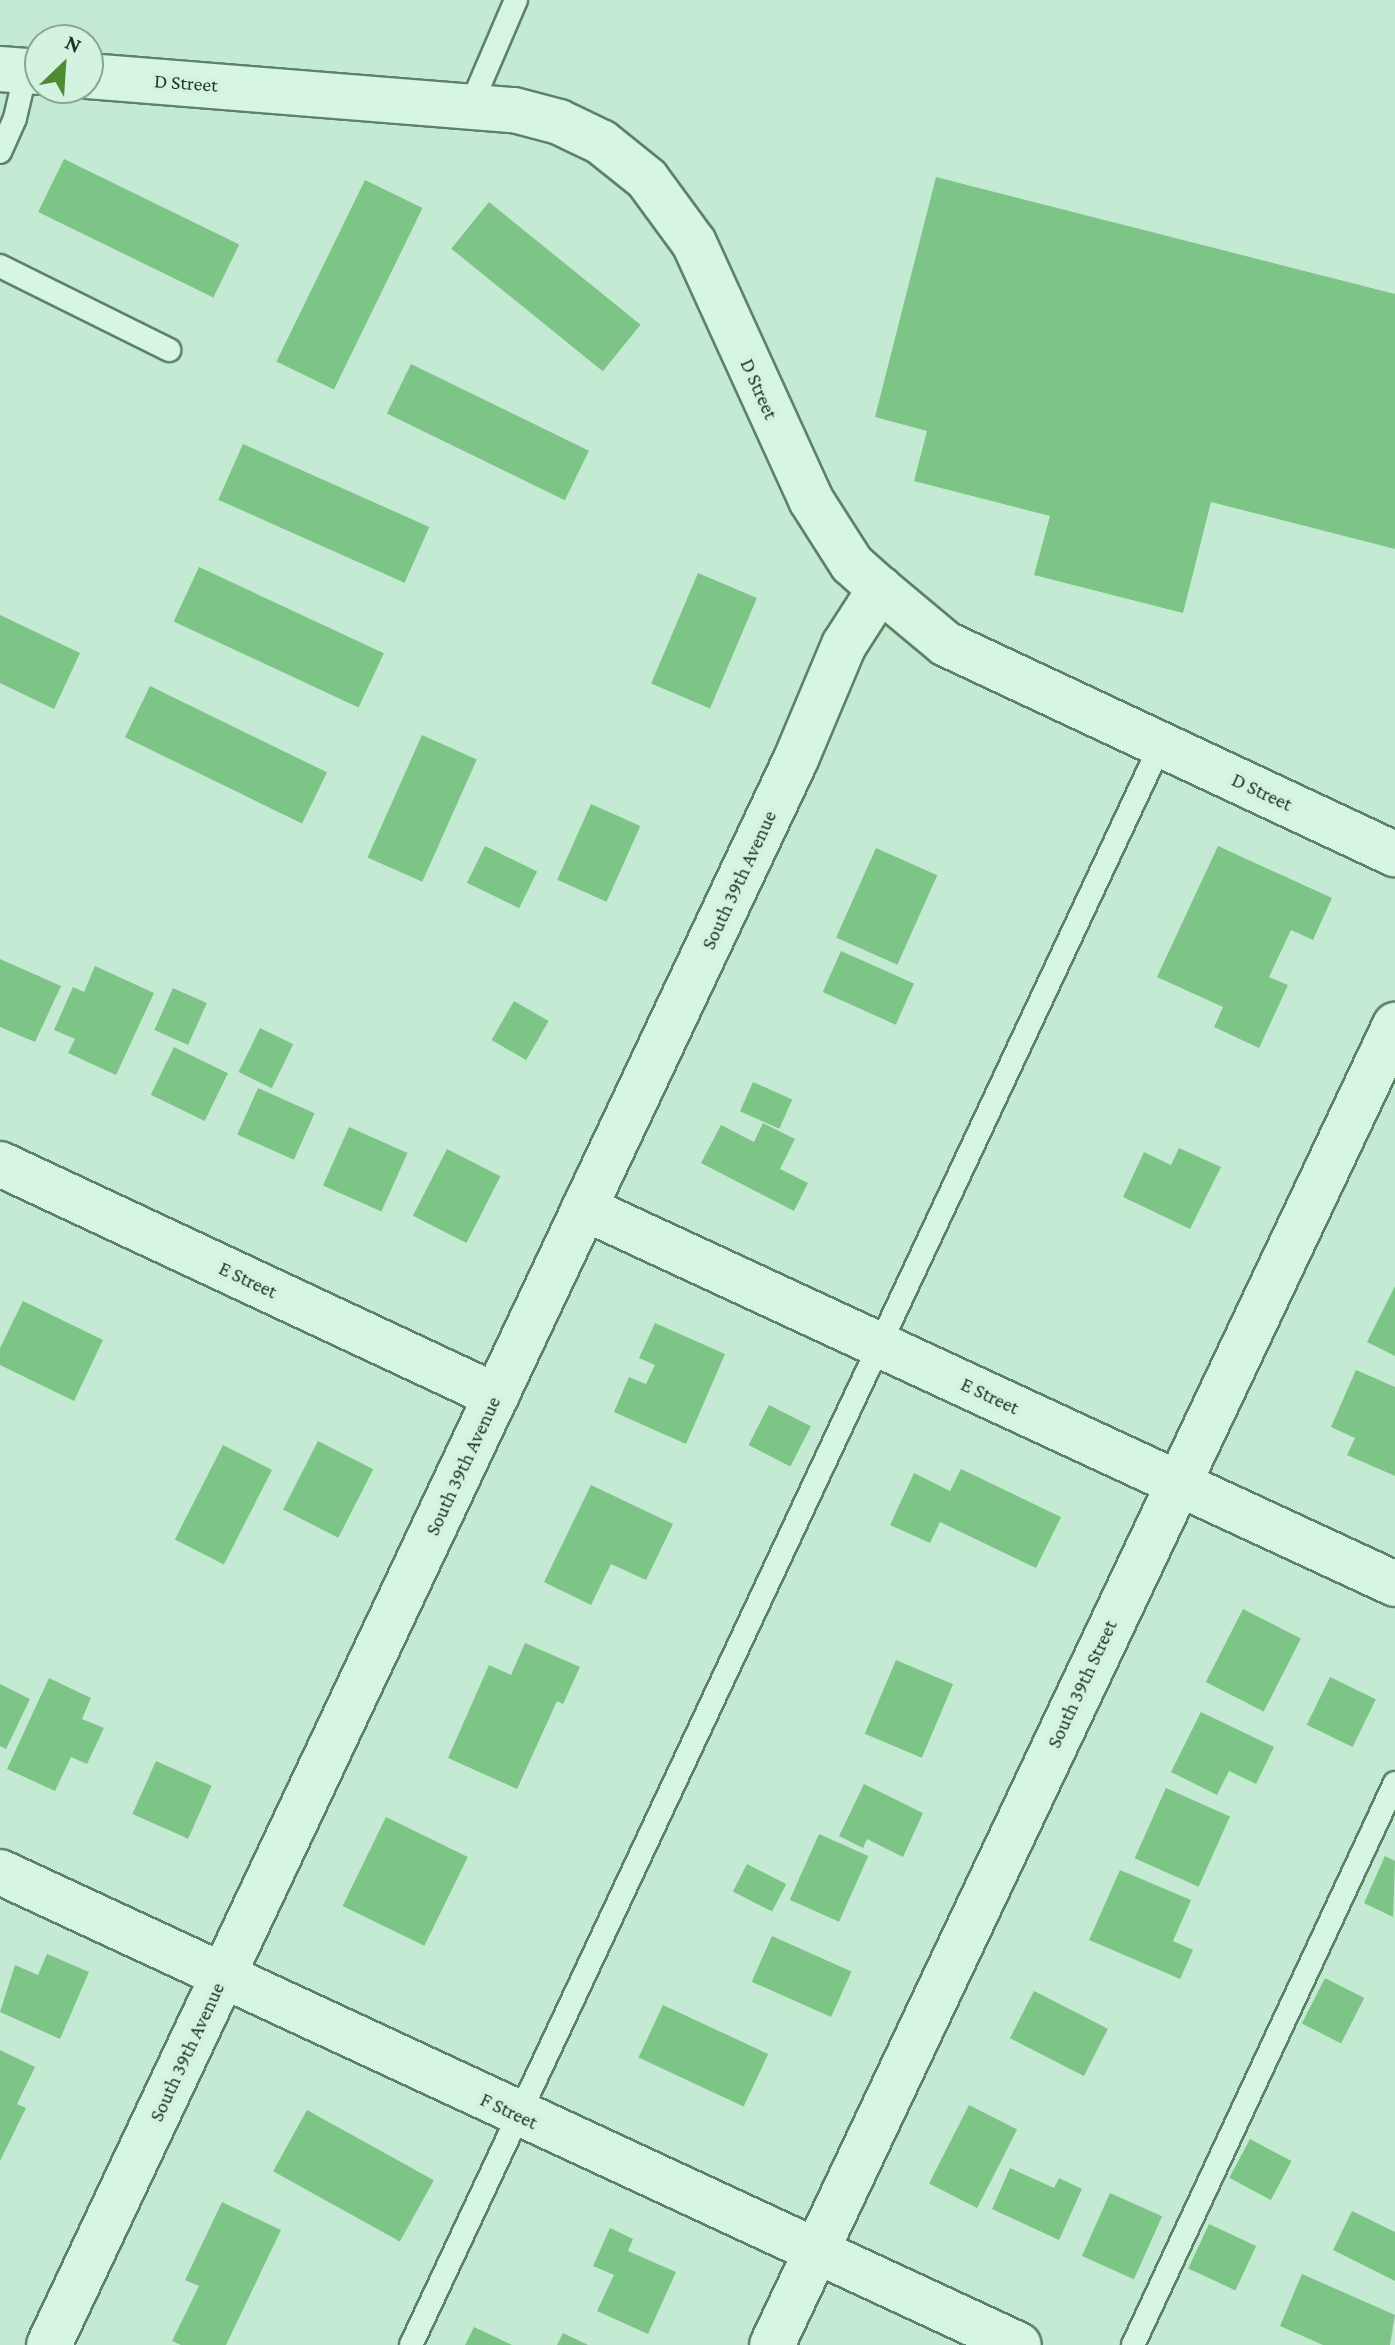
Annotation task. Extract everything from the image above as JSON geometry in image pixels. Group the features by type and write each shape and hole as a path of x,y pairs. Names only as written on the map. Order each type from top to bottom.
{"street":[{"name":"D Street","path":"104,77 471,105 559,122 601,142 671,206 694,243 811,500 852,564 946,644 1395,854"},
{"name":"South 39th Avenue","path":"49,2345 584,1208 844,645 880,589"},
{"name":"South 39th Street","path":"772,2345 1395,1025"},
{"name":"E Street","path":"0,1164 496,1396"},
{"name":"E Street","path":"584,1208 1395,1584"},
{"name":"F Street","path":"0,1872 519,2116 1019,2345"}],"lane":[{"path":"471,105 516,0"},
{"path":"0,152 15,118 22,71"},
{"path":"0,266 169,350"},
{"path":"411,2345 1161,744"},
{"path":"1133,2345 1395,1783"}],"building":[{"path":"64,159 239,244 213,298 38,212"},
{"path":"936,177 1395,294 1395,549 1211,502 1183,613 1034,575 1050,516 914,481 927,431 875,417"},
{"path":"365,180 423,208 334,390 276,362"},
{"path":"489,202 641,325 603,371 451,249"},
{"path":"411,364 589,451 565,500 387,413"},
{"path":"243,444 429,527 405,583 218,500"},
{"path":"199,567 384,653 359,708 174,621"},
{"path":"698,573 757,598 710,708 651,683"},
{"path":"0,615 80,653 54,709 0,683"},
{"path":"150,686 327,772 302,824 125,737"},
{"path":"422,735 477,759 422,882 367,857"},
{"path":"591,804 640,826 607,902 557,880"},
{"path":"485,846 537,871 519,908 467,883"},
{"path":"1218,846 1332,898 1313,940 1291,930 1269,977 1288,985 1259,1048 1214,1027 1223,1007 1157,977"},
{"path":"876,848 937,875 897,965 836,938"},
{"path":"841,951 914,984 896,1025 823,992"},
{"path":"0,959 61,986 35,1042 0,1027"},
{"path":"95,966 154,993 116,1075 68,1053 75,1039 54,1030 73,987 84,992"},
{"path":"173,988 207,1003 188,1045 154,1030"},
{"path":"514,1001 549,1021 526,1060 492,1040"},
{"path":"260,1028 293,1044 272,1088 239,1072"},
{"path":"174,1047 228,1073 205,1121 151,1095"},
{"path":"753,1082 792,1099 779,1129 740,1111"},
{"path":"258,1088 315,1113 294,1160 237,1135"},
{"path":"763,1123 795,1139 780,1169 808,1183 794,1211 701,1163 721,1125 754,1142"},
{"path":"349,1127 407,1153 381,1211 323,1185"},
{"path":"1179,1148 1221,1167 1190,1229 1123,1197 1144,1152 1171,1165"},
{"path":"447,1149 500,1176 466,1243 413,1216"},
{"path":"1395,1286 1395,1356 1367,1342"},
{"path":"23,1301 103,1340 74,1401 0,1365 0,1348"},
{"path":"655,1323 725,1354 686,1444 614,1412 629,1377 646,1384 655,1365 639,1358"},
{"path":"1356,1370 1395,1387 1395,1476 1347,1455 1355,1438 1331,1427"},
{"path":"769,1405 811,1426 790,1466 749,1445"},
{"path":"318,1441 373,1469 338,1538 283,1510"},
{"path":"223,1445 272,1470 224,1564 175,1539"},
{"path":"961,1469 1061,1517 1036,1568 940,1522 930,1543 890,1525 914,1473 950,1491"},
{"path":"591,1485 673,1524 646,1580 611,1564 591,1605 544,1582"},
{"path":"1243,1609 1301,1639 1264,1712 1206,1682"},
{"path":"525,1643 580,1667 563,1704 557,1701 517,1789 448,1758 489,1665 511,1675"},
{"path":"896,1660 953,1684 922,1758 865,1734"},
{"path":"1330,1677 1376,1699 1353,1747 1307,1725"},
{"path":"49,1678 91,1698 82,1719 104,1728 87,1764 71,1757 55,1791 7,1769"},
{"path":"0,1684 30,1699 6,1749 0,1746"},
{"path":"1201,1712 1274,1747 1256,1784 1229,1771 1217,1795 1171,1772"},
{"path":"156,1761 212,1786 188,1839 132,1814"},
{"path":"864,1784 923,1813 903,1857 867,1839 863,1848 839,1836"},
{"path":"1166,1788 1230,1816 1199,1887 1135,1858"},
{"path":"386,1817 468,1857 424,1946 343,1906"},
{"path":"819,1834 868,1856 839,1922 790,1900"},
{"path":"1385,1856 1395,1861 1393,1917 1364,1903"},
{"path":"747,1864 786,1884 772,1912 733,1892"},
{"path":"1120,1870 1191,1900 1173,1941 1193,1950 1180,1979 1089,1940"},
{"path":"772,1936 851,1971 831,2017 752,1982"},
{"path":"47,1954 89,1972 60,2039 0,2012 15,1965 38,1975"},
{"path":"1325,1978 1364,1998 1341,2043 1302,2023"},
{"path":"1034,1991 1108,2029 1084,2076 1010,2038"},
{"path":"663,2005 768,2054 744,2107 638,2058"},
{"path":"0,2050 35,2067 17,2104 26,2108 0,2161"},
{"path":"969,2105 1017,2130 977,2208 929,2183"},
{"path":"307,2110 434,2180 400,2242 273,2171"},
{"path":"1250,2139 1291,2161 1271,2200 1229,2178"},
{"path":"1010,2168 1054,2188 1059,2178 1082,2189 1059,2240 992,2209"},
{"path":"1110,2193 1162,2216 1134,2279 1082,2256"},
{"path":"222,2202 281,2230 226,2345 181,2345 172,2341 199,2286 185,2280"},
{"path":"1352,2211 1395,2232 1395,2281 1333,2250"},
{"path":"1209,2224 1256,2246 1235,2290 1188,2268"},
{"path":"610,2228 633,2239 628,2251 676,2272 648,2334 597,2311 614,2275 593,2266"},
{"path":"1302,2274 1395,2315 1390,2345 1323,2345 1280,2326"},
{"path":"474,2327 512,2345 465,2345"},
{"path":"563,2333 588,2345 557,2345"}]}
